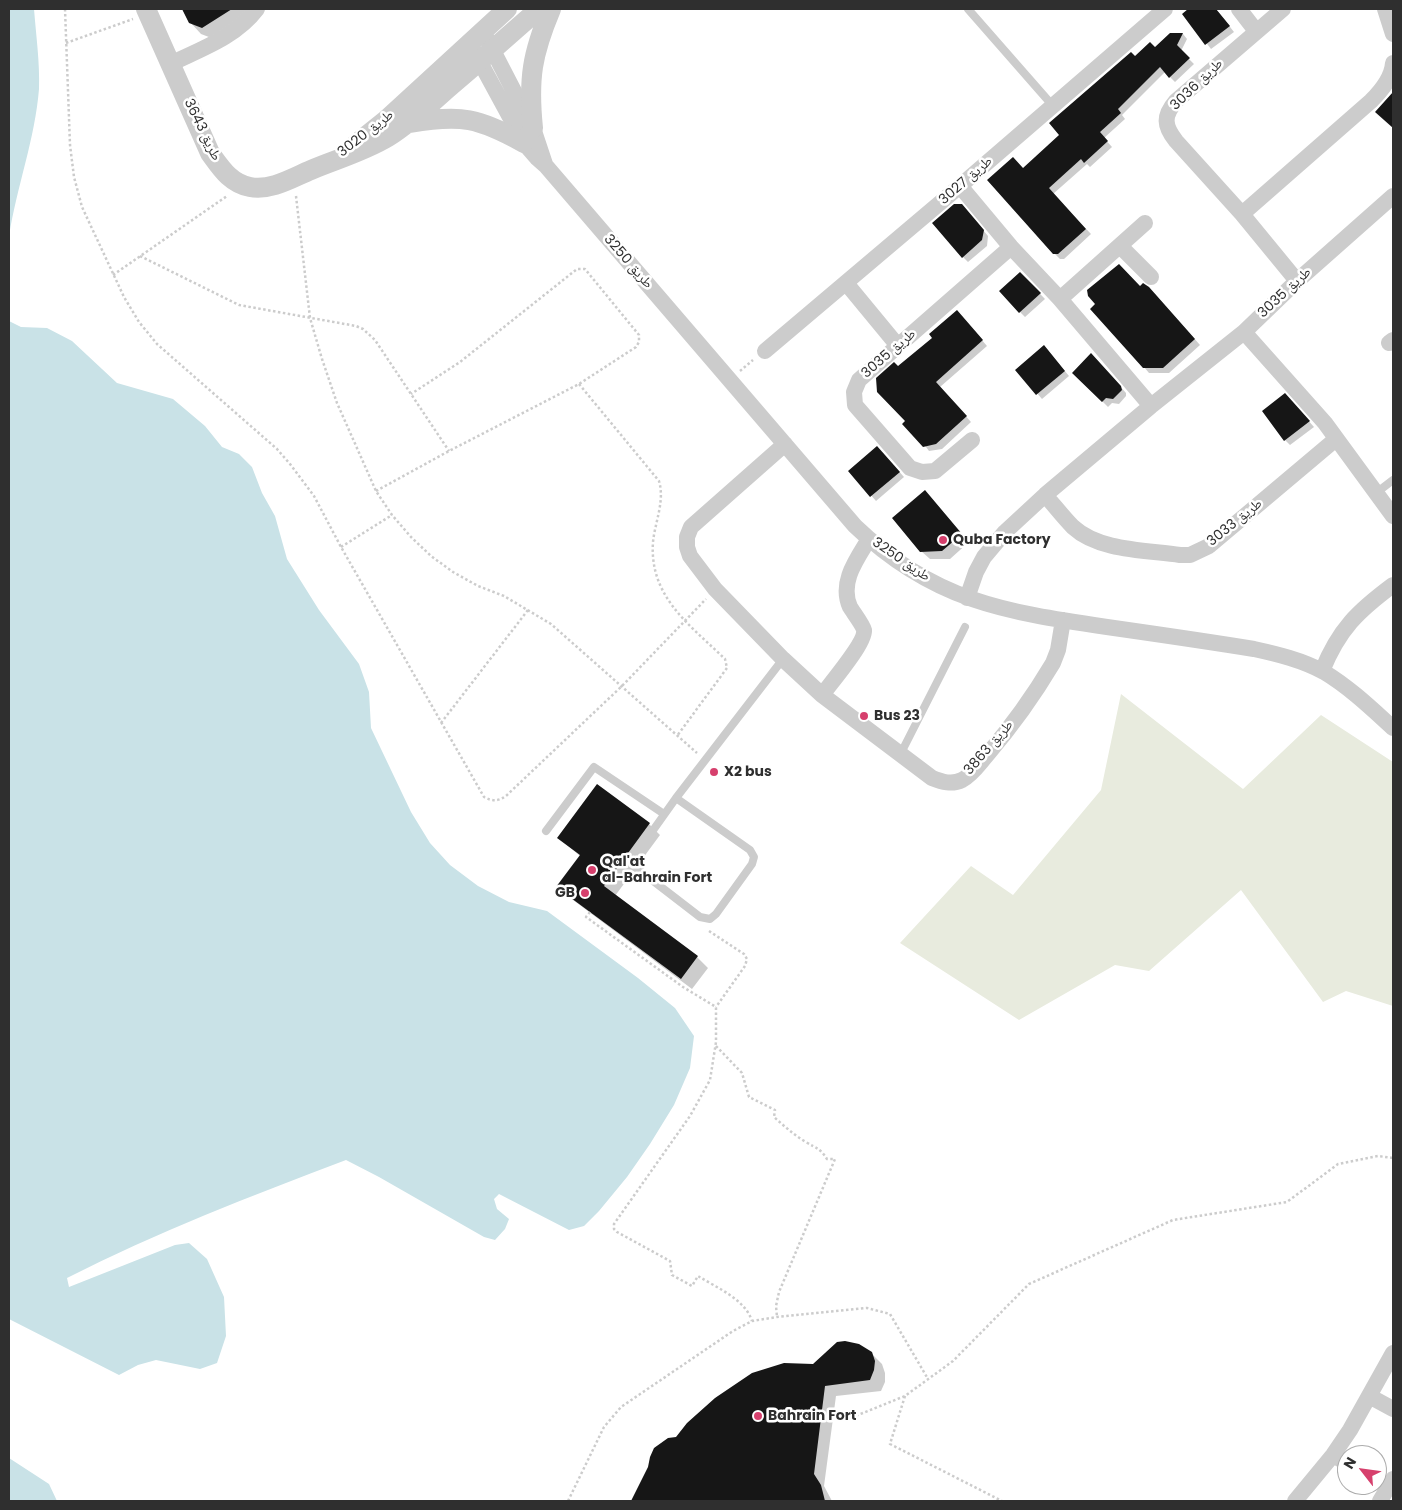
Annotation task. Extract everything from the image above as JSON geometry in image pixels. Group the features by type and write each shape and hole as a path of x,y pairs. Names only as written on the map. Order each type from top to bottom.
{"street":[{"path":"170,64 231,34 250,18 257,9"},
{"name":"طريق 3020","path":"330,162 386,120 507,9"},
{"name":"طريق 3020","path":"330,162 371,147 408,123 538,9"},
{"path":"408,123 439,118 459,118 529,136 532,67 539,37 551,9"},
{"name":"طريق 3027","path":"765,351 1165,9"},
{"path":"1238,9 1256,31"},
{"name":"طريق 3036","path":"1283,9 1176,101 1169,109 1166,120 1168,131 1176,141 1242,214 1297,280"},
{"path":"1385,9 1393,34"},
{"name":"طريق 3643","path":"147,11 210,153 225,173 243,185"},
{"name":"طريق 3250","path":"476,37 529,136 537,158 546,166 855,526 900,563 920,576 967,598 1015,612 1254,648 1279,654 1322,671 1358,696 1393,728"},
{"path":"1242,214 1372,101 1384,87 1393,70 1393,63"},
{"path":"243,185 263,188 277,185 330,162"},
{"path":"960,186 1151,406"},
{"name":"طريق 3035","path":"967,598 976,572 992,546 1045,495 1151,406 1244,332 1297,280 1393,196"},
{"path":"1060,299 1145,223"},
{"name":"طريق 3035","path":"972,440 935,471 922,472 910,468 856,405 854,392 859,380 1011,247"},
{"path":"1120,247 1152,277"},
{"path":"846,283 898,346"},
{"path":"1244,332 1325,423 1393,516"},
{"name":"طريق 3033","path":"1045,495 1073,527 1085,536 1098,542 1115,546 1190,555 1209,546 1336,439"},
{"name":"طريق 3863","path":"785,444 690,527 687,537 687,547 690,556 716,589 822,695 932,778 941,782 951,783 960,781 968,776 999,741 1044,678 1058,650 1063,620"},
{"path":"822,695 862,641 864,630 847,599 847,585 851,567 869,539"},
{"path":"1322,671 1336,640 1353,618 1393,584"},
{"path":"1295,1501 1350,1430 1393,1354"},
{"path":"1369,1396 1393,1409"},
{"path":"1332,1455 1337,1458"}],"lane":[{"path":"968,9 1053,106"},
{"path":"1376,493 1393,480"},
{"path":"900,753 966,627"},
{"path":"676,798 750,850 754,857 752,864 716,914 710,919 703,918 635,867 634,857 676,798 784,659"},
{"path":"546,832 594,768 664,814"}],"path":[{"path":"65,9 70,145 74,178 82,207 113,275 138,322 157,344 277,449 314,496 481,793 488,799 498,800 507,795 622,686 716,589"},
{"path":"66,42 147,11"},
{"path":"294,177 310,318 337,403 376,491 392,516 410,537 431,556 454,572 551,624 706,761"},
{"path":"113,275 243,185"},
{"path":"140,256 239,305 356,326 370,334 449,451"},
{"path":"376,491 579,384 636,347 639,342 639,336 584,269 577,269 460,362 411,394"},
{"path":"729,380 765,351"},
{"path":"579,384 659,481 662,490 653,543 654,565 660,586 671,606 725,659 727,668 677,736"},
{"path":"341,547 392,516"},
{"path":"441,723 528,610"},
{"path":"590,912 586,917 684,987 716,1007"},
{"path":"703,918 710,931 744,954 747,960 745,966 716,1007 716,1046 710,1080 701,1099 613,1226 617,1232 670,1261 672,1275 692,1286 698,1276 738,1302 747,1310 752,1321"},
{"path":"716,1046 742,1073 749,1097 775,1110 774,1117 806,1142 822,1150 827,1159 835,1159 779,1292 776,1306 777,1317"},
{"path":"822,1410 853,1417 905,1396 953,1361 1029,1284 1173,1220 1287,1202 1338,1164 1378,1156 1393,1158"},
{"path":"568,1501 604,1427 621,1407 733,1331 752,1321 867,1308 890,1314 928,1379"},
{"path":"905,1396 890,1444 1002,1501"}],"shaded area":[{"path":"1121,694 1243,789 1321,715 1393,762 1393,1006 1346,991 1323,1002 1241,890 1149,971 1115,965 1019,1020 900,943 971,866 1013,895 1101,790"}],"water":[{"path":"9,9 34,9 39,89 34,126 9,236"},
{"path":"9,321 21,327 47,328 72,341 117,383 173,399 205,426 222,447 239,454 252,467 262,493 275,516 287,559 319,610 359,664 369,692 371,728 411,812 430,843 450,865 478,886 509,902 547,911 638,978 675,1008 694,1036 690,1068 674,1105 627,1177 584,1226 569,1230 499,1194 494,1199 497,1209 509,1219 505,1229 495,1240 484,1237 346,1160 170,1230 67,1278 69,1287 175,1245 189,1243 207,1259 224,1297 226,1336 217,1363 200,1369 156,1360 138,1365 119,1375 9,1319"},
{"path":"9,1458 49,1484 57,1501 9,1501"}],"building":[{"path":"182,9 232,9 202,28 189,23"},
{"path":"1188,9 1216,9 1230,26 1205,45 1182,14"},
{"path":"1170,33 1183,33 1177,45 1190,58 1169,78 1160,67 1118,109 1121,113 1100,132 1108,141 1084,163 1081,159 1049,188 1086,229 1058,254 1053,254 987,180 1013,157 1023,168 1059,135 1049,123 1131,52 1135,56 1150,42 1155,47"},
{"path":"1393,92 1393,128 1375,112"},
{"path":"954,204 962,204 984,230 982,240 962,258 932,223"},
{"path":"1119,264 1140,286 1143,283 1149,287 1195,339 1163,368 1143,368 1090,309 1095,304 1088,296 1087,290"},
{"path":"1020,272 1041,293 1019,313 999,291"},
{"path":"957,310 983,340 936,382 967,416 936,444 923,447 902,424 905,421 877,392 876,378 894,362 898,366 932,338 929,334"},
{"path":"1044,345 1065,371 1036,395 1015,370"},
{"path":"1091,353 1121,386 1122,390 1113,399 1106,398 1102,402 1072,373"},
{"path":"1285,393 1310,421 1284,441 1262,411"},
{"path":"877,446 900,472 870,497 848,471"},
{"path":"925,490 962,534 942,551 920,552 892,518"},
{"name":"Qal'at al-Bahrain Fort","path":"597,784 650,823 604,886 698,956 681,979 556,887 580,855 557,838"},
{"name":"Bahrain Fort","path":"845,1341 859,1344 872,1352 875,1361 874,1370 870,1380 825,1386 814,1474 821,1485 825,1501 631,1501 648,1467 654,1448 668,1438 676,1437 687,1423 715,1398 752,1373 784,1363 813,1364 837,1342"}],"place":[{"name":"Quba Factory","path":"943,540"},
{"name":"Bus 23","path":"864,716"},
{"name":"X2 bus","path":"714,772"},
{"name":"Qal'at al-Bahrain Fort","path":"592,870"},
{"name":"GB","path":"585,893"},
{"name":"Bahrain Fort","path":"758,1416"}]}
